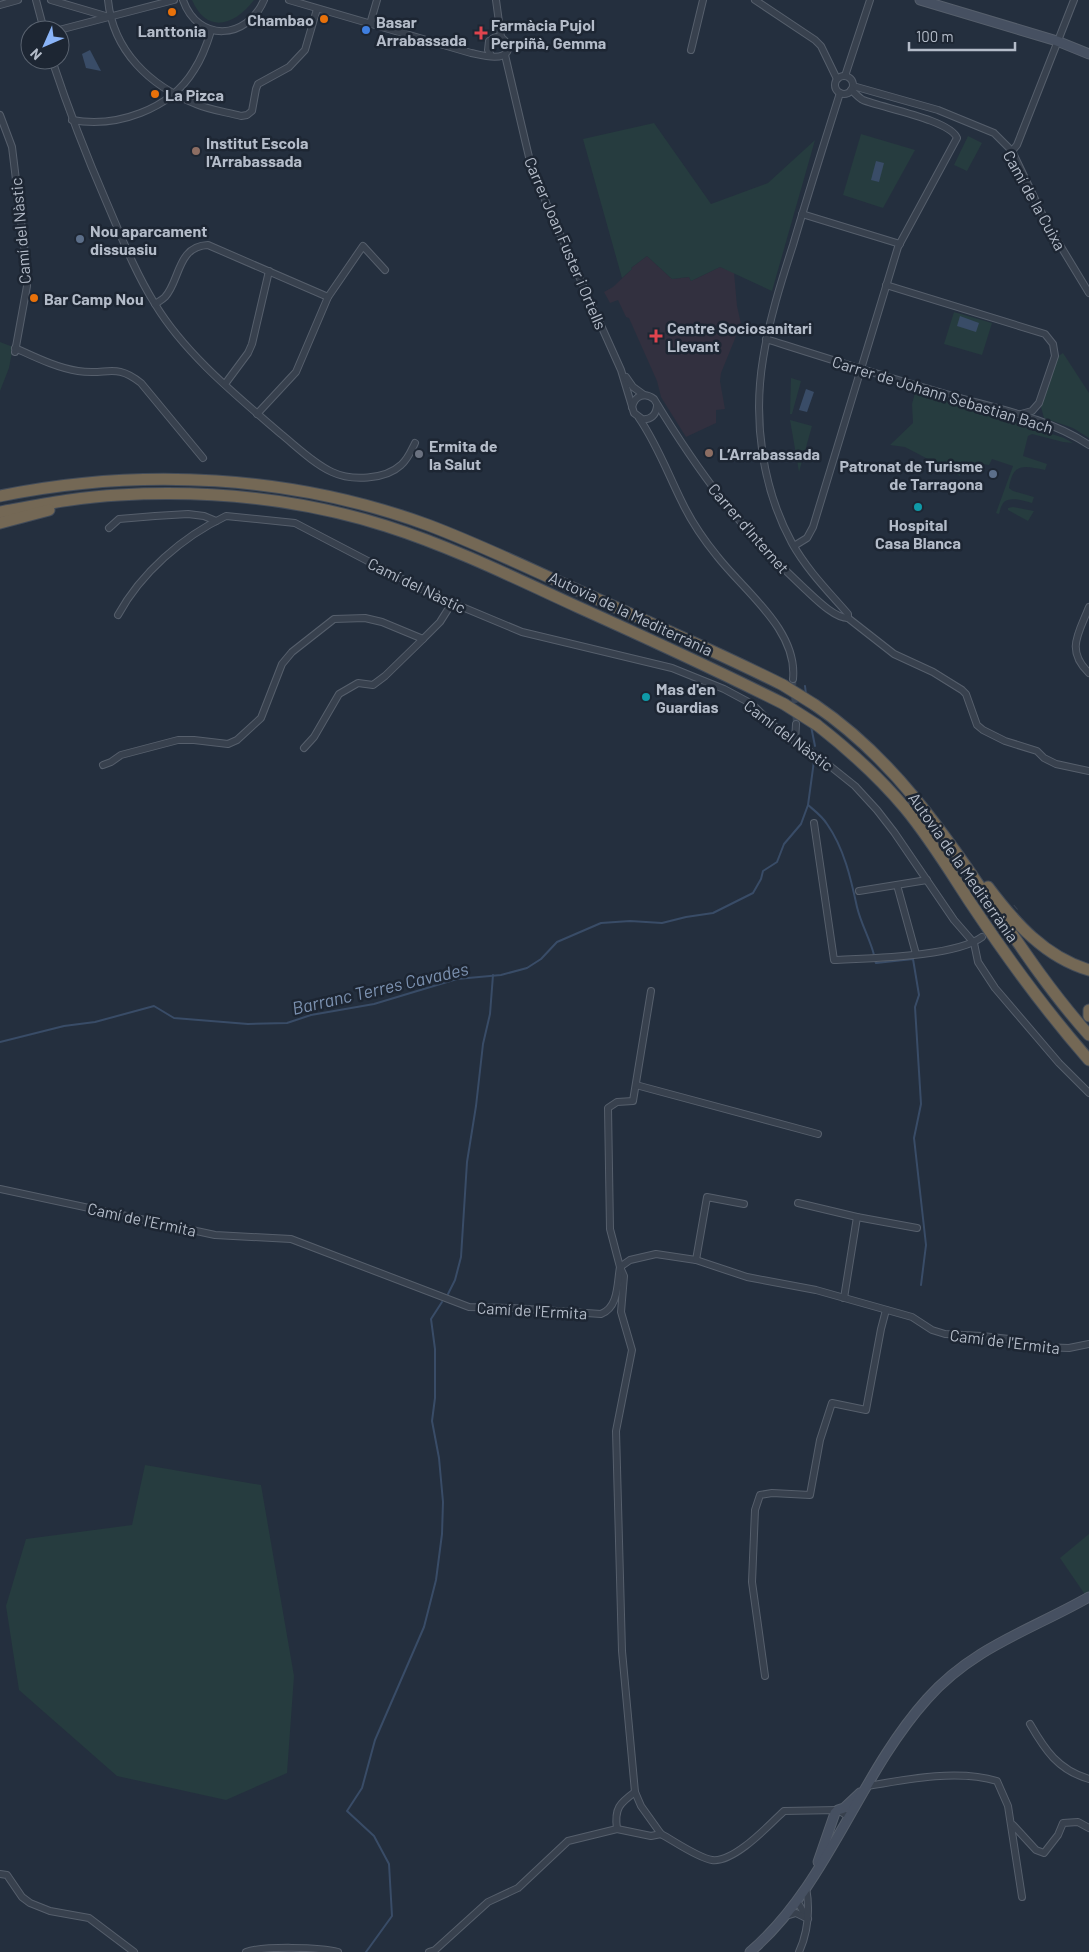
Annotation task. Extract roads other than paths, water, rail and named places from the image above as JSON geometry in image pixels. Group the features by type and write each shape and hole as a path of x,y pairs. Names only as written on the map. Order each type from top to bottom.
{"highway":[{"name":"Autovia de la Mediterrània","path":"0,496 54,486 114,480 178,480 236,482 270,486 348,501 427,525 477,545 735,661 783,685 815,705 852,732 885,762 917,798 944,834 1016,942 1062,1004 1089,1035"},
{"name":"Autovia de la Mediterrània","path":"0,512 58,502 118,495 177,494 232,496 282,502 339,513 385,525 469,557 709,666 784,704 817,725 874,773 906,809 1007,956 1050,1013 1089,1060"},
{"path":"0,523 58,507 118,501 232,496"},
{"path":"944,834 1024,930 1040,945 1061,958 1089,970"},
{"path":"1089,1010 1089,1016"}],"main road":[{"path":"920,0 1057,40 1089,54"},
{"path":"750,1952 786,1916 797,1901 913,1716 927,1699 956,1671 1001,1641 1089,1597"},
{"path":"814,1874 834,1812 844,1808 868,1786"}],"street":[{"path":"0,5 18,0"},
{"path":"36,0 41,20"},
{"path":"51,0 111,17"},
{"path":"108,0 115,32 130,58 150,78 196,104 241,116 247,115 252,111 258,84 290,67 306,50 317,9"},
{"path":"70,27 174,0"},
{"path":"183,0 196,22 211,30 227,31 245,25 253,18 264,0"},
{"path":"289,0 498,58 505,55 508,45 501,37 496,0"},
{"path":"370,24 377,0"},
{"path":"691,50 704,0"},
{"path":"754,0 815,40 821,46 837,79 835,87 840,93 846,94 852,88"},
{"path":"845,76 870,0"},
{"path":"1012,151 1017,145 1074,0"},
{"path":"72,120 94,122 125,118 150,109 174,93 194,70 211,30"},
{"path":"491,55 488,50 489,41 495,37 501,37"},
{"name":"Carrer Joan Fuster i Ortells","path":"505,55 529,156 551,213 621,370 632,406"},
{"path":"55,70 72,120 124,245 155,304 185,344 257,414 332,473 350,477 384,474 400,467 408,458 415,444"},
{"path":"837,79 845,76"},
{"path":"794,546 807,538 813,527 860,369 900,244 957,138 951,130 861,99 852,88 852,80 845,76"},
{"name":"Camí de la Cuixa","path":"852,88 938,110 994,133 1012,151 1046,222 1089,293"},
{"path":"840,93 802,214 766,339 760,380 759,409 763,452 769,486 779,517 794,546 816,578 848,614 848,618 894,654 933,672 962,690 966,694 977,725 983,730 1005,741 1037,751 1044,758 1056,764 1089,771"},
{"name":"Camí del Nàstic","path":"0,115 12,147 26,262 27,286 15,350 77,371 119,370 132,375 141,383 203,458"},
{"path":"802,214 900,244"},
{"path":"155,304 166,297 187,255 202,245 208,245 328,297"},
{"path":"257,414 296,372 328,297 363,246 385,270"},
{"path":"225,384 248,353 252,344 269,272"},
{"path":"886,285 1046,334 1053,344 1055,356 1039,403 1032,411 1018,415"},
{"name":"Carrer de Johann Sebastian Bach","path":"766,339 860,369 1018,415 1068,432 1089,445"},
{"name":"Carrer Joan Fuster i Ortells","path":"621,370 633,387 644,395"},
{"path":"650,434 655,412 651,397 644,395 637,397 632,406 634,413 650,434 682,504 704,538 718,557 771,616 783,637 793,661 793,679"},
{"path":"639,418 646,419 655,412"},
{"name":"Carrer d'Internet","path":"655,412 666,421 717,496 759,545 818,602 842,618 848,618"},
{"path":"110,528 119,519 155,516 188,514 204,516 216,521"},
{"name":"Camí del Nàstic","path":"216,521 226,516 295,523 452,603 522,632 672,668 724,689 752,704 773,725 830,766 866,798 894,832 954,920 974,943 978,962 996,988 1059,1063 1089,1093"},
{"path":"118,615 130,594 151,571 184,541 216,521"},
{"path":"304,748 314,737 339,694 358,683 373,684 385,676 440,622 452,603"},
{"path":"1089,607 1075,641 1074,649 1082,667 1089,673"},
{"path":"103,765 121,755 178,740 228,744 237,740 261,718 282,664 292,652 334,619 365,618 382,622 423,638"},
{"path":"795,742 796,724"},
{"path":"814,823 834,960 916,954 974,943 982,937"},
{"path":"859,891 927,880"},
{"path":"897,885 916,954"},
{"path":"652,991 633,1101 617,1102 608,1108 610,1228 624,1276 621,1312 632,1350 616,1431 622,1651 635,1792 641,1806 661,1834 692,1852 713,1860 723,1858 747,1846 784,1811 834,1812 848,1818"},
{"path":"636,1085 818,1134"},
{"name":"Camí de l'Ermita","path":"0,1189 215,1235 291,1239 469,1307 601,1314 609,1311 615,1302 620,1267 630,1260 656,1254 696,1260 747,1277 816,1290 912,1317 932,1330 945,1334 1009,1339 1039,1347 1068,1348 1089,1344"},
{"path":"696,1260 707,1197 744,1204"},
{"path":"798,1203 857,1217 917,1228"},
{"path":"844,1298 857,1217"},
{"path":"764,1676 752,1582 755,1510 760,1495 772,1493 810,1495 820,1440 832,1403 866,1410 872,1372 886,1310"},
{"path":"1030,1724 1042,1745 1058,1764 1081,1777 1089,1779"},
{"path":"868,1786 911,1778 953,1776 988,1778 997,1781 1008,1806 1022,1898"},
{"path":"617,1829 615,1818 618,1808 623,1801 635,1792"},
{"path":"1012,1825 1036,1850 1044,1853 1058,1835 1063,1823 1078,1822 1089,1828"},
{"path":"430,1952 435,1950 488,1902 518,1888 568,1841 617,1829 651,1836 661,1834"},
{"path":"0,1874 7,1874 22,1897 30,1903 50,1911 89,1918 134,1952"},
{"path":"799,1952 808,1919 806,1887"},
{"path":"797,1901 803,1902 808,1906"},
{"path":"797,1901 808,1919"},
{"path":"786,1916 796,1913 808,1919"},
{"path":"246,1952 264,1948 281,1948 338,1952"}],"water":[{"path":"90,50 101,71 86,68 82,54"},
{"path":"876,161 884,163 879,182 871,180"},
{"path":"960,316 979,323 976,332 957,326"},
{"path":"806,389 814,392 807,412 799,410"}],"waterway":[{"name":"Barranc Terres Cavades","path":"805,686 806,694"},
{"name":"Barranc Terres Cavades","path":"811,726 815,746"},
{"name":"Barranc Terres Cavades","path":"0,1042 64,1026 95,1022 154,1006 174,1018 248,1024 287,1023 311,1015 374,1004 457,979 501,975 527,968 541,959 557,942 601,923 630,921 662,923 713,913 753,893 763,871 777,862 784,844 801,824 808,805 814,761"},
{"path":"808,805 825,821 838,843 874,955"},
{"path":"874,959 876,963 913,959 919,995 915,1007 921,1104 914,1138 926,1245 921,1285"},
{"path":"448,1294 455,1280 461,1257 467,1162 483,1044 490,1014 493,975"},
{"path":"366,1952 392,1916 389,1864 374,1836 347,1811 362,1788 375,1740 424,1627 436,1580 442,1534 443,1502 439,1458 432,1421 435,1398 435,1349 431,1319 442,1302"}],"tunnel":[{"path":"793,679 796,724"},
{"path":"988,931 1016,907"}],"place":[{"name":"Lanttonia","path":"172,12"},
{"name":"Chambao","path":"324,19"},
{"name":"Basar Arrabassada","path":"366,30"},
{"name":"Farmàcia Pujol Perpiñà, Gemma","path":"481,33"},
{"name":"La Pizca","path":"155,94"},
{"name":"Institut Escola l'Arrabassada","path":"196,151"},
{"name":"Nou aparcament dissuasiu","path":"80,239"},
{"name":"Bar Camp Nou","path":"34,298"},
{"name":"Centre Sociosanitari Llevant","path":"656,336"},
{"name":"L’Arrabassada","path":"709,453"},
{"name":"Ermita de la Salut","path":"419,454"},
{"name":"Patronat de Turisme de Tarragona","path":"993,474"},
{"name":"Hospital Casa Blanca","path":"918,507"},
{"name":"Mas d'en Guardias","path":"646,697"}]}
